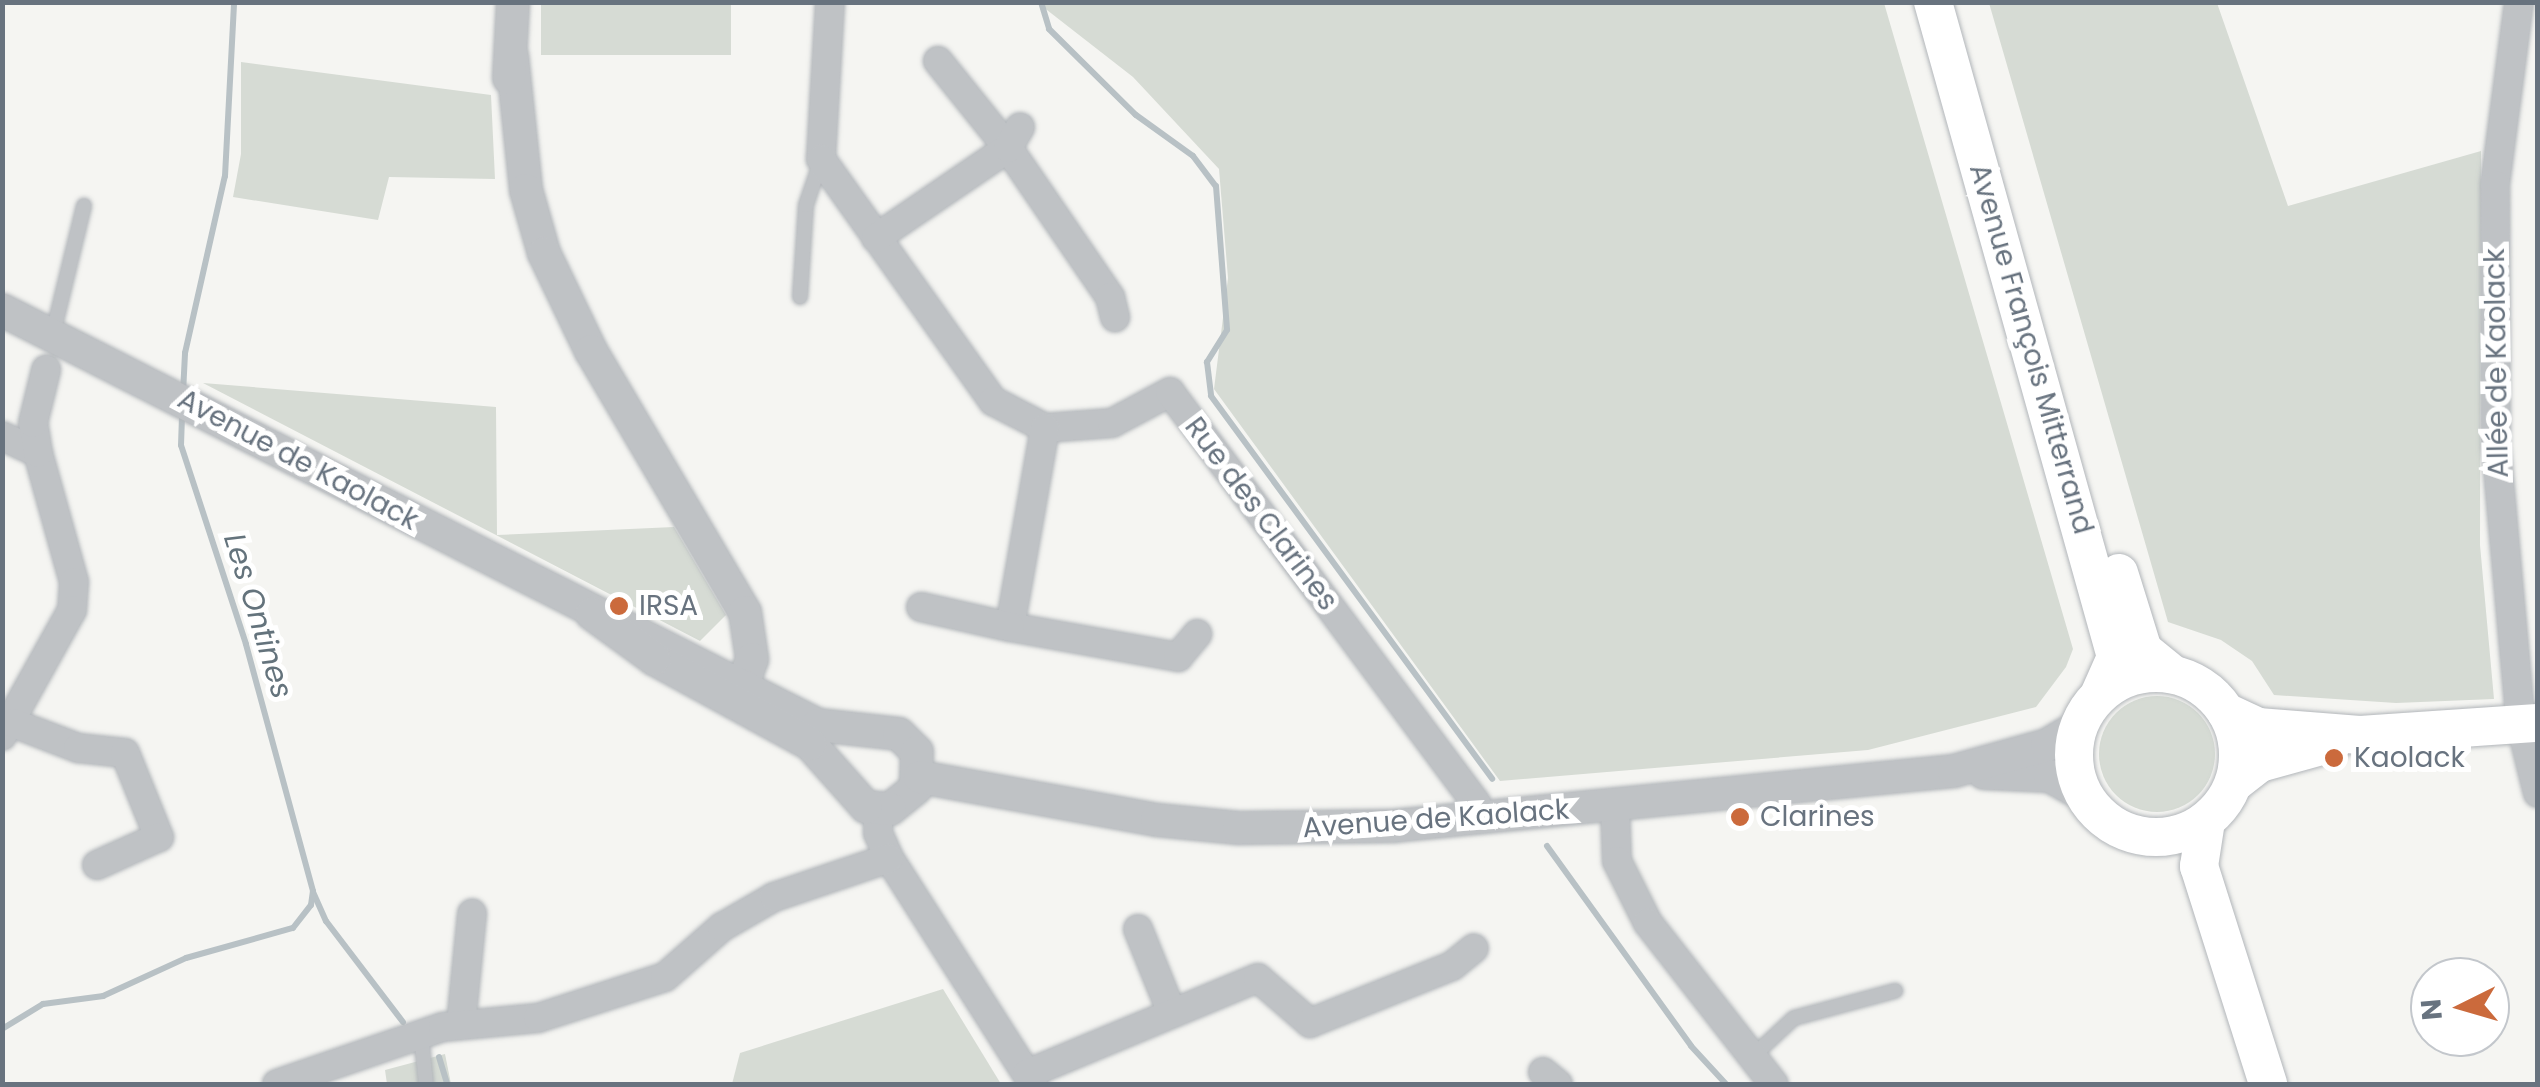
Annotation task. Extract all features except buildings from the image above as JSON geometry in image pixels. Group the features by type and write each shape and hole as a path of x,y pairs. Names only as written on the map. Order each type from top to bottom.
{"main road":[{"name":"Avenue François Mitterrand","path":"1932,2 2116,657 2100,693"},
{"name":"Avenue François Mitterrand","path":"1956,2 2143,650 2171,673"},
{"path":"2206,821 2177,835 2144,836 2116,827 2085,796 2076,774 2078,726 2100,693 2146,672 2171,673 2212,694 2236,734 2234,783"},
{"path":"2226,712 2258,727 2360,735 2529,724"},
{"path":"2264,1070 2199,866 2206,821 2234,783 2260,763 2360,735"},
{"path":"2144,836 2168,856 2200,951 2264,1070"}],"street":[{"path":"513,2 508,164 530,260 578,358 677,500 745,612 752,659 743,685 772,723"},
{"path":"830,2 821,159 993,401 1045,428 1010,627"},
{"name":"Allée de Kaolack","path":"2519,2 2495,185 2496,446 2538,792"},
{"path":"938,61 1014,138 1110,297 1116,317"},
{"path":"876,238 1014,138"},
{"name":"Avenue de Kaolack","path":"2,310 53,332 592,614 818,725 862,734 899,734 916,752 920,777 1239,828 1478,819 1954,771 2050,776 2085,796"},
{"path":"46,370 33,423 74,582 72,610 8,729 78,748 125,753 159,838 97,866"},
{"name":"Rue des Clarines","path":"1045,428 1112,423 1170,392 1476,803 1478,819"},
{"path":"2,436 38,453"},
{"path":"921,606 1010,627 1178,657 1198,634"},
{"name":"Avenue de Kaolack","path":"592,614 654,659 810,744 841,779 854,801 878,810"},
{"name":"Avenue de Kaolack","path":"1954,771 2047,745 2078,726"},
{"path":"841,779 844,752 862,734"},
{"path":"920,777 901,804 878,810 878,832 889,858 1030,1079 1258,978 1310,1022 1452,966 1474,948"},
{"path":"1615,807 1618,861 1648,924 1774,1084"},
{"path":"277,1084 421,1034 461,1024 538,1018 665,977 722,928 774,897 889,858"},
{"path":"461,1024 472,914"},
{"path":"1138,929 1172,1014"}],"lane":[{"path":"800,297 806,205 821,159"},
{"path":"53,332 84,206"},
{"path":"1752,1058 1794,1018 1895,990"},
{"path":"421,1034 426,1084"}],"shaded area":[{"path":"541,3 731,3 731,55 541,55"},
{"path":"1038,3 1884,3 2073,649 2066,667 2036,707 1868,750 1500,781 1214,389 1228,278 1219,169 1133,77"},
{"path":"1989,3 2217,3 2288,206 2481,151 2480,545 2494,699 2396,703 2274,695 2252,661 2221,640 2168,622"},
{"path":"241,62 491,95 495,179 389,177 378,220 233,197 241,154"},
{"path":"203,383 496,407 497,535 674,527 726,615 700,641"},
{"path":"2157,696 2179,700 2198,713 2211,732 2215,754 2211,776 2198,795 2179,808 2157,812 2135,808 2116,795 2103,776 2099,754 2103,732 2116,713 2135,700"},
{"path":"943,989 1001,1084 732,1084 740,1053"},
{"path":"445,1054 451,1084 387,1084 385,1070"}],"waterway":[{"path":"183,393 185,353 225,176 234,2"},
{"path":"1041,2 1049,29 1136,115 1193,156 1216,186 1227,330 1207,362 1211,396 1492,779"},
{"name":"Les Ontines","path":"2,1029 43,1004 103,996 186,958 293,928 311,905 313,891 246,644 181,445 182,415"},
{"path":"1547,846 1691,1046 1726,1084"},
{"path":"313,892 326,921 403,1022"},
{"path":"439,1057 447,1084"}],"place":[{"name":"IRSA","path":"619,606"},
{"name":"Kaolack","path":"2334,758"},
{"name":"Clarines","path":"1740,817"}]}
